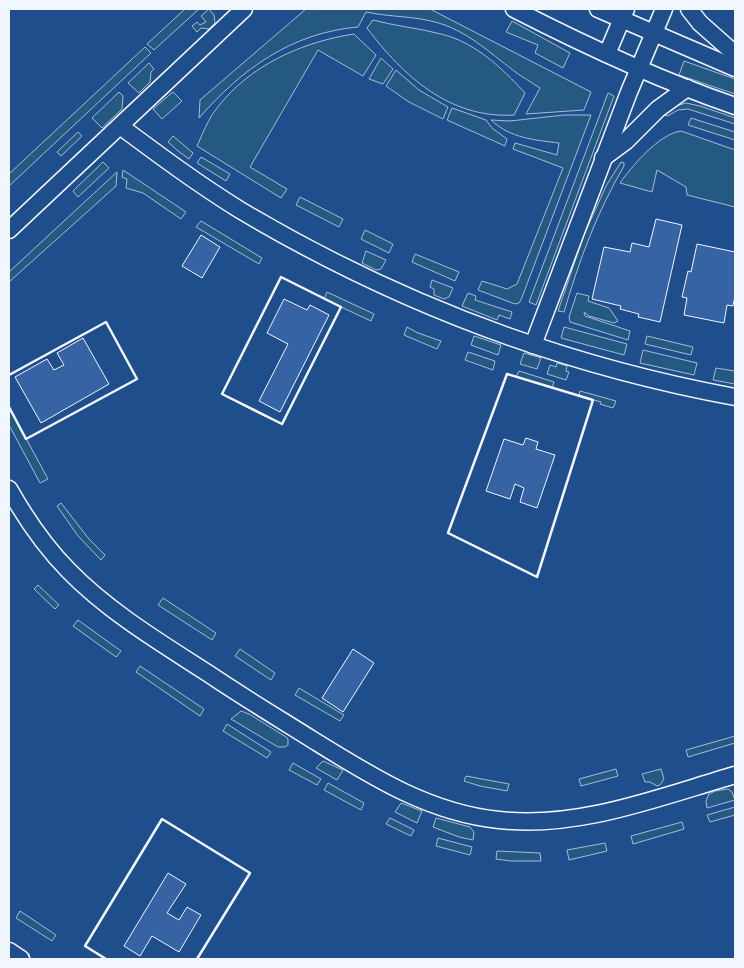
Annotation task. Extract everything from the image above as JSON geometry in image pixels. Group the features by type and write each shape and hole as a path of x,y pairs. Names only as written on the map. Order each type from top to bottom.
{"street":[{"path":"9,230 244,9"},
{"path":"514,9 581,43 687,88 735,106"},
{"path":"598,9 624,14 654,33 735,68"},
{"path":"533,345 603,158 664,9"},
{"path":"689,9 700,23 735,54"},
{"path":"607,54 624,14"},
{"path":"603,158 626,141 658,109 687,88"},
{"path":"120,126 208,189 310,249 419,302 533,345 643,377 735,397"},
{"path":"9,489 22,511 52,552 69,571 107,605 248,700 354,765 394,788 421,800 456,812 500,821 545,822 568,820 611,811 735,775"},
{"path":"9,951 21,959"}],"shaded area":[{"path":"185,9 199,9 154,50 147,44"},
{"path":"209,9 214,15 215,23 209,29 201,28 197,32 192,26 197,22 200,25 206,22 201,16"},
{"path":"306,9 430,9 591,92 584,110 526,114 540,88 467,36 435,22 366,12 358,27 311,37 270,56 233,84 199,118 200,100"},
{"path":"373,20 441,34 465,43 487,57 525,93 514,115 491,114 469,110 449,102 430,91 412,78 381,46 367,28"},
{"path":"512,21 570,53 563,68 535,53 538,45 506,32"},
{"path":"354,34 376,55 363,76 318,50 250,167 287,189 281,198 197,146 208,121 217,108 245,79 278,58 297,50 315,43"},
{"path":"145,47 151,53 9,186 9,174"},
{"path":"381,58 393,69 383,84 369,79"},
{"path":"684,61 735,79 735,94 679,75"},
{"path":"149,63 154,69 151,72 150,82 139,93 128,83"},
{"path":"396,70 419,90 448,107 443,119 409,102 386,86"},
{"path":"119,92 123,96 122,109 102,128 92,118"},
{"path":"173,92 182,101 162,119 153,109"},
{"path":"608,93 614,96 536,305 529,302"},
{"path":"686,103 735,118 735,124 688,109 678,110 668,116 665,115 672,107"},
{"path":"452,108 486,120 492,128 507,139 505,146 447,120"},
{"path":"564,115 591,115 521,300 515,304 478,290 482,281 507,289 517,284 563,168 513,149 515,143 557,155 559,143 514,134 506,131 491,120 510,121"},
{"path":"691,118 735,132 735,140 688,125"},
{"path":"681,131 735,150 735,207 687,195 686,187 657,170 652,192 620,183 655,144 673,133"},
{"path":"78,132 82,136 61,156 57,152"},
{"path":"173,136 193,153 189,159 168,142"},
{"path":"201,157 230,174 226,181 197,163"},
{"path":"103,162 109,168 78,197 73,191"},
{"path":"621,162 624,163 624,166 605,201 590,237 564,312 558,311 584,235 606,186"},
{"path":"123,170 186,212 181,219 143,193 126,188 127,179 122,177"},
{"path":"117,172 116,186 9,282 9,272"},
{"path":"300,197 343,219 339,227 296,205"},
{"path":"201,221 262,258 259,264 196,227"},
{"path":"365,230 393,244 389,253 361,239"},
{"path":"366,251 386,260 381,269 376,270 362,263"},
{"path":"415,254 459,272 455,281 412,262"},
{"path":"432,280 453,288 449,297 444,299 434,295 434,289 430,287"},
{"path":"327,292 374,314 371,321 324,299"},
{"path":"468,293 476,296 475,300 512,312 510,319 499,315 497,320 462,306"},
{"path":"577,293 589,296 588,301 609,308 618,321 614,323 589,316 584,312 585,316 630,331 628,340 570,322 569,317"},
{"path":"407,327 441,341 437,349 404,335"},
{"path":"564,327 627,344 624,355 561,338"},
{"path":"474,336 501,345 498,355 471,345"},
{"path":"647,336 693,347 691,355 645,344"},
{"path":"643,350 697,363 694,375 640,363"},
{"path":"468,352 495,361 493,370 465,360"},
{"path":"524,353 541,358 537,369 520,364"},
{"path":"557,363 567,366 566,371 569,372 566,380 547,374 550,365 556,367"},
{"path":"716,368 735,371 735,384 713,380"},
{"path":"519,371 554,382 552,388 516,377"},
{"path":"580,391 616,401 613,408 600,404 601,402 579,396"},
{"path":"9,407 48,479 40,483 9,425"},
{"path":"61,503 89,539 105,555 101,560 78,536 57,506"},
{"path":"38,585 59,605 55,609 34,589"},
{"path":"163,598 216,633 212,640 158,605"},
{"path":"78,620 121,651 116,657 73,626"},
{"path":"240,649 275,673 271,680 235,656"},
{"path":"140,666 204,709 200,716 136,672"},
{"path":"299,688 344,715 340,721 295,695"},
{"path":"241,711 286,737 288,745 278,747 231,719"},
{"path":"227,724 271,752 267,758 223,731"},
{"path":"735,736 735,743 688,757 686,750"},
{"path":"323,761 343,770 337,780 316,768"},
{"path":"293,763 321,779 317,785 289,770"},
{"path":"616,769 618,776 581,786 579,779"},
{"path":"661,769 664,779 660,785 657,786 650,782 645,782 642,774"},
{"path":"466,776 509,784 507,791 480,786 464,781"},
{"path":"328,783 364,803 361,810 324,790"},
{"path":"728,789 732,792 735,800 707,808 706,801 709,794"},
{"path":"401,803 422,811 417,823 395,812"},
{"path":"735,807 735,815 710,822 707,815"},
{"path":"390,818 414,830 411,836 386,824"},
{"path":"436,818 470,827 474,832 473,840 433,827"},
{"path":"682,822 684,829 633,844 631,836"},
{"path":"438,838 472,847 470,855 436,846"},
{"path":"605,843 607,851 569,860 567,850"},
{"path":"497,851 540,853 541,861 496,859"},
{"path":"20,911 56,935 52,941 16,918"}],"building":[{"path":"656,219 682,225 660,322 638,317 639,314 620,309 621,306 592,299 604,247 630,252 632,243 649,247"},
{"path":"201,235 220,247 202,278 182,266"},
{"path":"697,244 735,252 735,296 733,306 727,305 724,323 684,315 687,298 682,297 688,271 691,272"},
{"path":"284,299 307,310 310,305 329,315 280,412 259,401 288,344 267,333"},
{"path":"83,338 109,384 41,423 15,377 47,359 54,370 64,365 57,353"},
{"path":"526,438 538,442 536,449 555,455 537,508 520,502 524,488 515,484 510,499 486,491 504,439 523,445"},
{"path":"353,649 374,663 343,712 322,698"},
{"path":"168,873 186,884 167,913 179,920 187,907 201,915 179,952 152,936 140,956 124,946"}],"wall":[{"path":"281,277 341,307 282,424 222,394 281,277"},
{"path":"9,375 106,322 137,379 26,439 9,407"},
{"path":"507,374 593,400 537,577 448,533 507,374"},
{"path":"106,959 85,946 162,819 250,873 197,959"}]}
